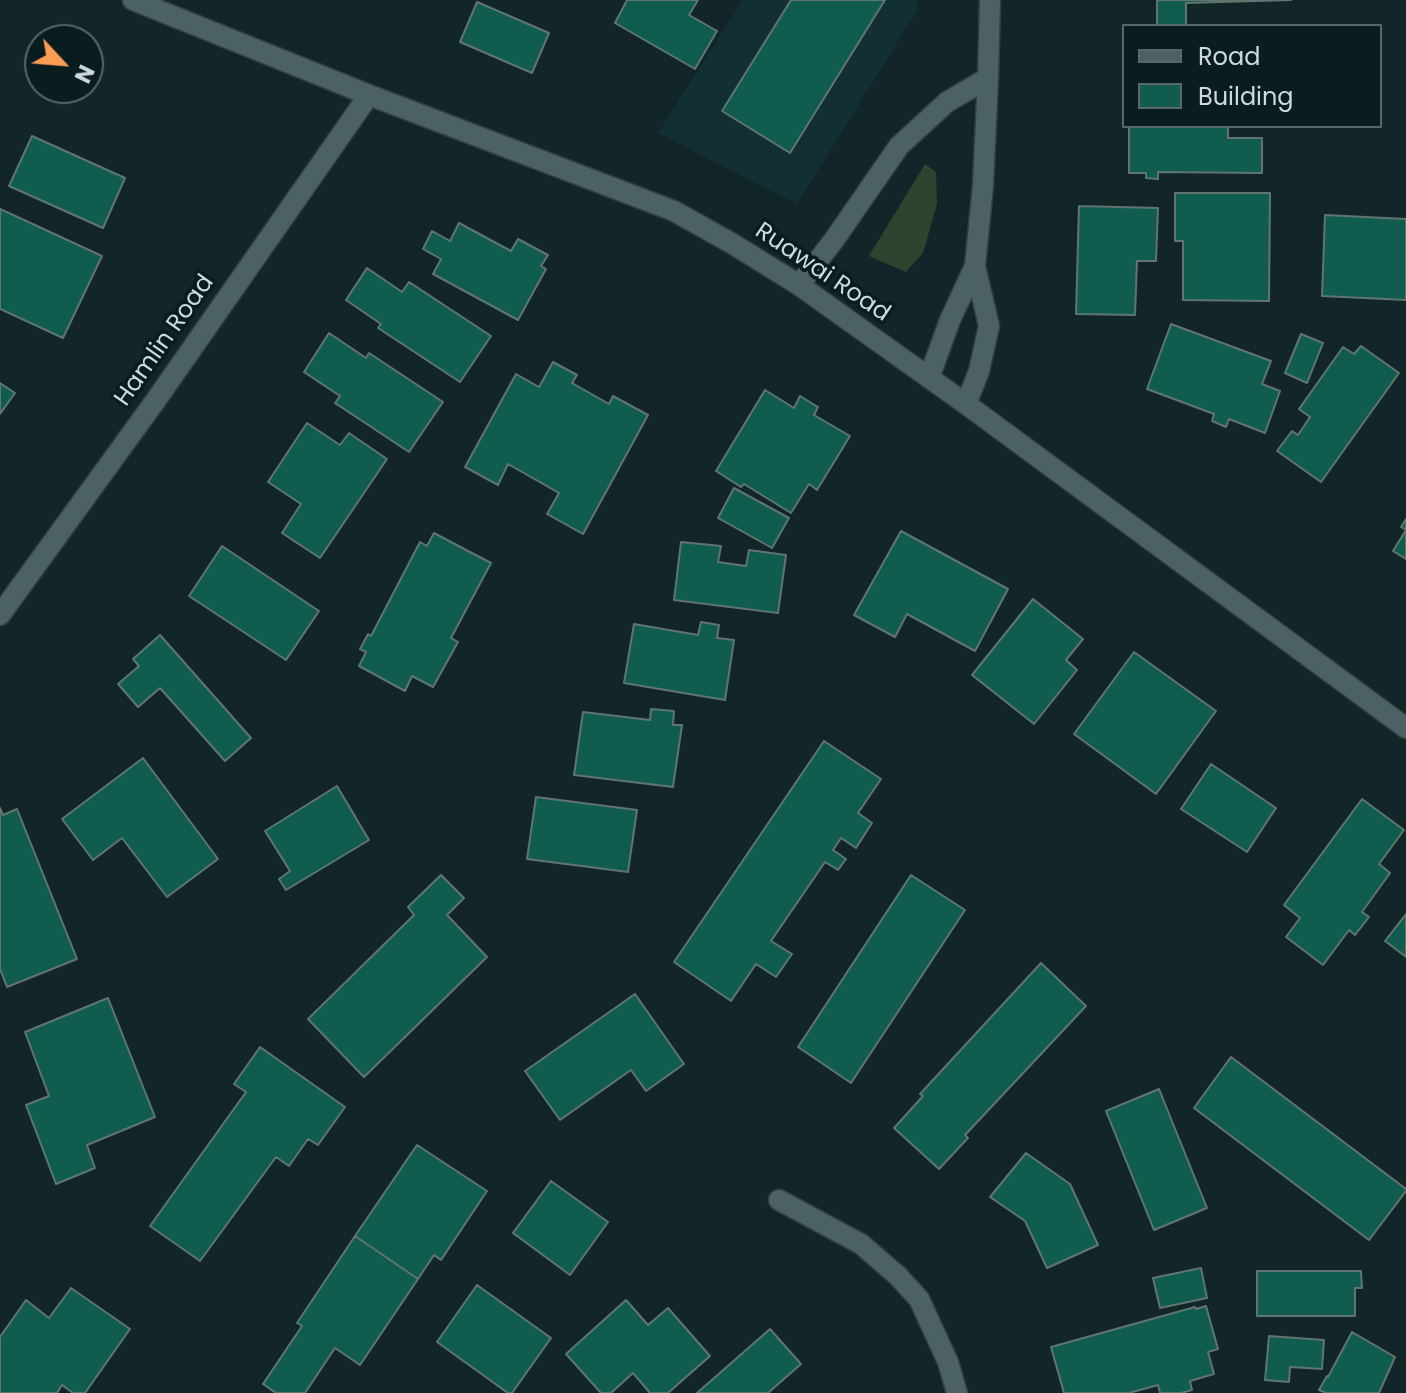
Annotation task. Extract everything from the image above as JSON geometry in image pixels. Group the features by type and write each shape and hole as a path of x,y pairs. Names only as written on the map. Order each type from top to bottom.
{"street":[{"name":"Ruawai Road","path":"133,0 369,95 674,211 799,285 1406,728"},
{"path":"966,404 979,371 989,326 975,266 983,185 990,0"},
{"path":"799,285 899,146 947,102 988,78"},
{"name":"Hamlin Road","path":"0,615 156,400 369,95"},
{"path":"929,378 950,320 975,266"},
{"path":"779,1200 861,1244 898,1276 919,1299 948,1362 957,1393"}],"shaded area":[{"path":"743,0 917,0 917,11 797,204 658,133"}],"green space":[{"path":"925,164 936,172 937,204 923,253 906,272 869,256"}],"building":[{"path":"627,0 698,0 689,15 717,31 695,69 615,23"},
{"path":"791,0 885,0 790,153 722,111"},
{"path":"1157,0 1291,0 1186,3 1186,24 1157,24"},
{"path":"477,2 549,33 532,73 460,42"},
{"path":"1129,128 1228,128 1228,138 1262,138 1262,173 1158,172 1158,179 1146,178 1146,173 1129,173"},
{"path":"32,136 125,178 103,228 9,186"},
{"path":"1175,193 1270,193 1269,301 1183,300 1183,241 1175,241"},
{"path":"1079,206 1158,208 1156,261 1137,261 1135,315 1076,314"},
{"path":"0,209 102,256 63,338 0,309"},
{"path":"1325,215 1406,219 1406,300 1322,296"},
{"path":"459,223 511,251 518,239 548,255 541,266 546,269 518,320 433,274 441,259 423,249 432,231 450,241"},
{"path":"367,268 402,292 409,282 491,336 460,382 378,328 381,324 346,300"},
{"path":"1171,324 1271,361 1262,384 1280,391 1265,433 1229,419 1226,427 1212,421 1214,414 1147,389"},
{"path":"329,333 366,358 369,353 443,402 409,452 335,403 340,396 304,372"},
{"path":"1301,334 1323,343 1307,383 1285,373"},
{"path":"1361,346 1399,373 1321,482 1277,451 1292,431 1298,435 1310,417 1299,409 1343,347 1354,354"},
{"path":"553,362 577,375 572,383 609,404 613,396 648,415 583,534 547,514 559,493 508,464 498,485 465,467 516,374 539,387"},
{"path":"0,383 15,393 0,414"},
{"path":"765,390 794,408 800,396 818,407 814,415 850,436 817,490 809,484 791,513 716,471"},
{"path":"307,423 340,445 349,433 387,459 320,558 282,533 301,504 268,482"},
{"path":"734,488 789,518 772,548 718,518"},
{"path":"1406,530 1406,559 1393,551"},
{"path":"901,531 1008,589 975,651 907,614 895,637 854,615"},
{"path":"434,533 491,563 451,638 458,642 433,687 412,676 405,691 359,666 366,652 360,649 368,634 371,636 420,542 427,546"},
{"path":"681,542 721,546 718,562 746,566 749,550 786,555 778,613 674,600"},
{"path":"222,546 319,611 286,660 189,596"},
{"path":"1033,599 1083,639 1066,660 1077,670 1034,724 972,675"},
{"path":"701,622 719,625 717,638 734,640 725,700 624,683 634,624 698,635"},
{"path":"160,635 251,738 225,761 160,688 138,707 118,684 139,666 133,659"},
{"path":"1134,652 1216,711 1156,794 1074,734"},
{"path":"651,709 674,711 673,725 682,725 673,787 574,775 583,712 650,720"},
{"path":"824,741 881,779 858,813 872,823 856,848 841,838 833,850 846,859 838,870 825,862 771,941 792,954 776,977 756,964 731,1001 674,962"},
{"path":"143,758 218,859 167,897 122,838 93,860 62,819"},
{"path":"1211,764 1276,808 1247,852 1181,809"},
{"path":"337,786 369,840 286,890 279,879 290,871 265,831"},
{"path":"536,797 637,810 628,872 527,859"},
{"path":"1362,799 1404,830 1379,864 1390,873 1362,912 1369,917 1355,935 1349,930 1323,965 1286,937 1300,918 1284,905"},
{"path":"0,808 3,815 17,809 77,959 7,987 0,969"},
{"path":"441,875 464,898 447,915 487,957 364,1077 308,1019 414,915 408,907"},
{"path":"911,875 965,910 851,1083 798,1047"},
{"path":"1406,914 1406,957 1385,941"},
{"path":"1041,963 1086,1006 965,1135 968,1138 939,1169 894,1128 923,1096 920,1094"},
{"path":"635,994 684,1064 646,1091 631,1070 560,1120 525,1071"},
{"path":"108,998 155,1117 87,1145 95,1168 56,1184 26,1105 49,1096 25,1032"},
{"path":"260,1047 345,1107 318,1145 308,1139 289,1166 276,1157 200,1261 150,1226 246,1092 234,1084"},
{"path":"1231,1057 1406,1189 1369,1240 1194,1108"},
{"path":"1159,1089 1207,1208 1154,1230 1106,1111"},
{"path":"417,1145 487,1191 441,1260 434,1255 418,1279 355,1236"},
{"path":"1026,1153 1070,1184 1098,1245 1047,1268 1025,1221 990,1197"},
{"path":"551,1181 608,1222 570,1275 513,1233"},
{"path":"355,1236 418,1279 360,1365 335,1348 305,1393 276,1393 263,1384 302,1326 297,1323"},
{"path":"1201,1268 1207,1298 1160,1308 1153,1278"},
{"path":"1257,1271 1361,1271 1362,1288 1355,1288 1355,1316 1257,1316"},
{"path":"477,1285 551,1338 512,1393 437,1342"},
{"path":"71,1288 130,1329 85,1393 73,1393 62,1385 57,1393 0,1393 0,1337 26,1300 49,1318"},
{"path":"626,1300 648,1325 668,1308 710,1356 668,1393 650,1393 633,1373 611,1393 601,1393 566,1354"},
{"path":"1206,1306 1218,1349 1208,1352 1214,1374 1190,1381 1192,1390 1160,1393 1158,1385 1129,1393 1064,1393 1051,1347"},
{"path":"770,1329 801,1364 768,1393 697,1393"},
{"path":"1352,1332 1395,1357 1379,1393 1326,1393 1319,1390 1328,1377"},
{"path":"1269,1336 1324,1340 1322,1369 1290,1367 1289,1382 1265,1380"}]}
